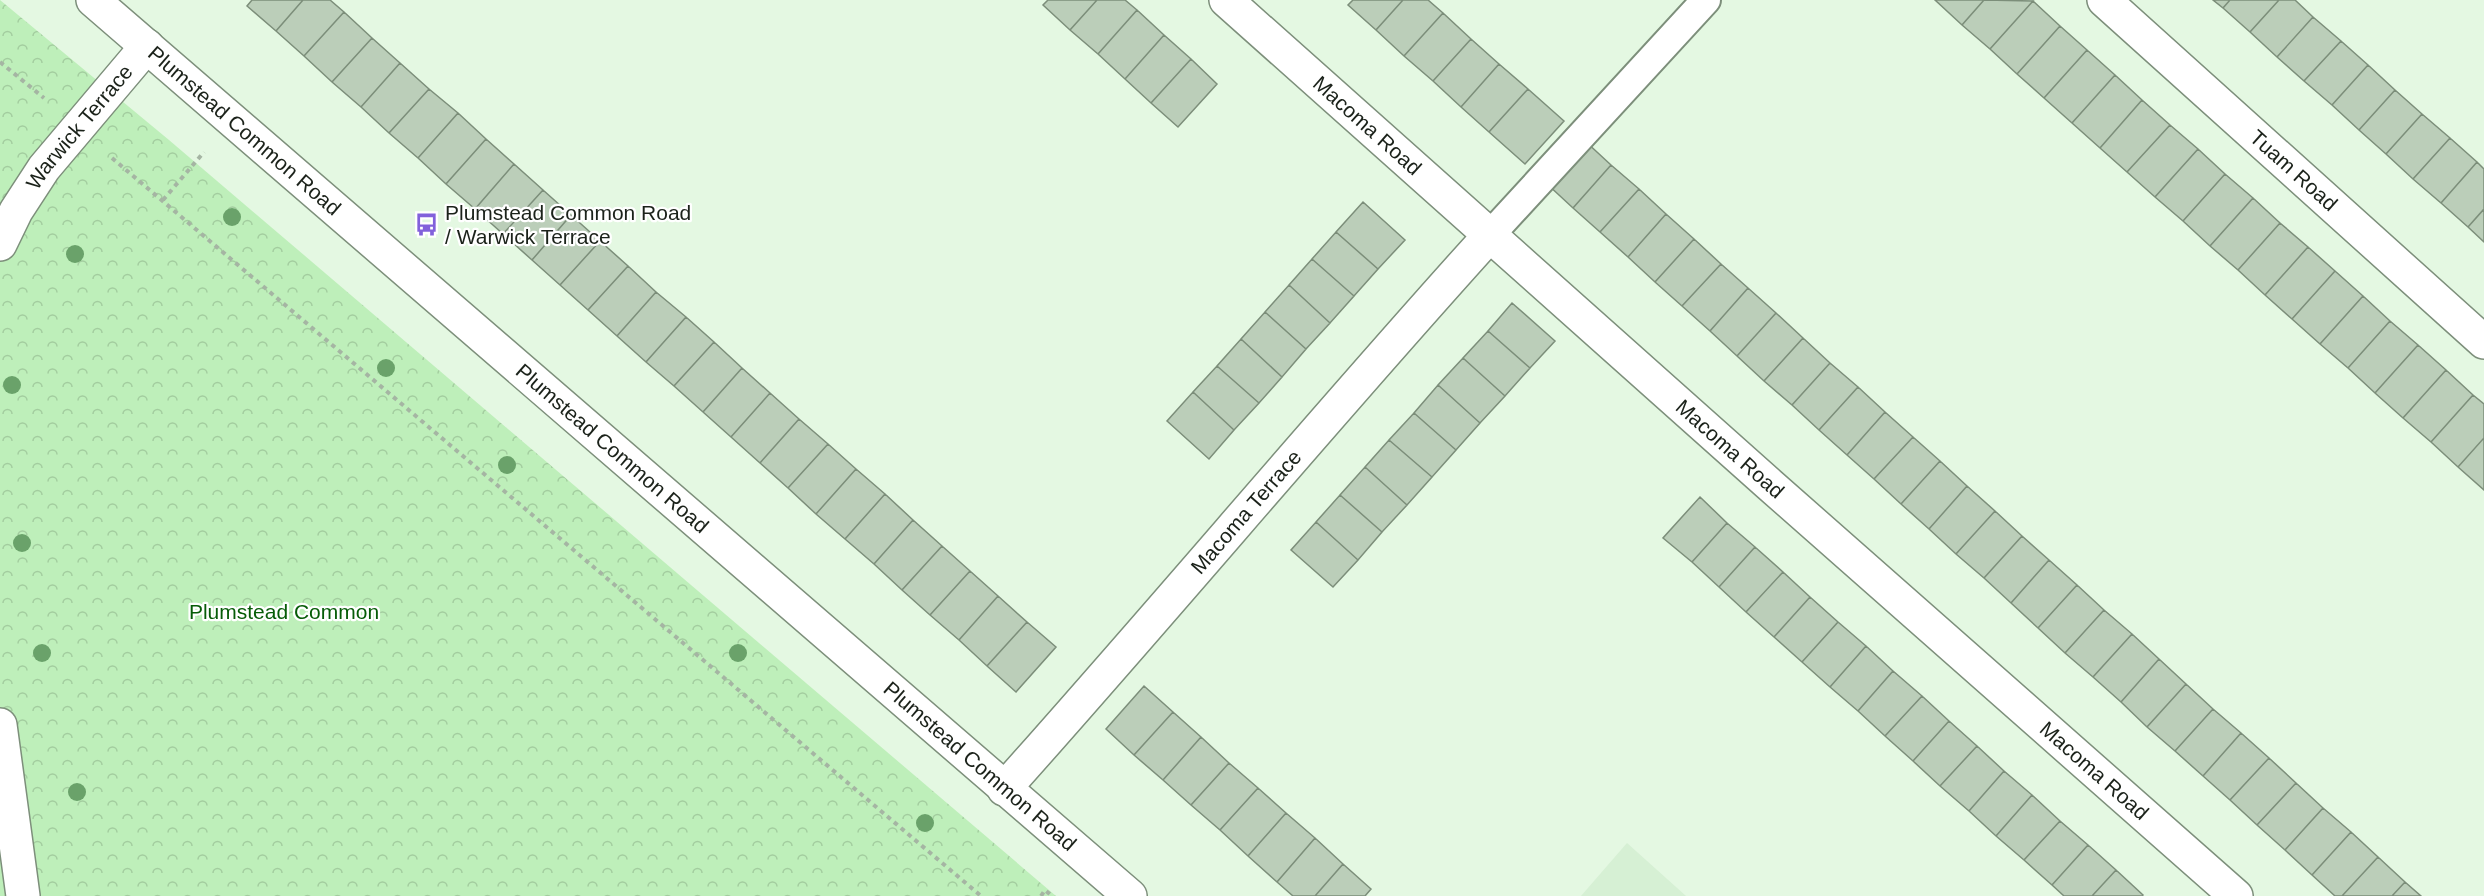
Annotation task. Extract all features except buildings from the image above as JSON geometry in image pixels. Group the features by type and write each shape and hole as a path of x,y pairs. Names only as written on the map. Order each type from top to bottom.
{"street":[{"name":"Plumstead Common Road","path":"93,0 1130,896"},
{"name":"Macoma Road","path":"1226,0 2236,896"},
{"name":"Tuam Road","path":"2104,0 2484,342"},
{"name":"Warwick Terrace","path":"0,244 16,211 44,168 147,46"},
{"name":"Macoma Terrace","path":"1004,789 1392,343 1490,235"},
{"path":"0,725 22,896"}],"lane":[{"path":"1490,235 1706,0"}],"path":[{"path":"0,62 44,98"},
{"path":"163,200 208,147"},
{"path":"112,158 981,896"},
{"path":"1041,896 1045,890 1052,896"}],"shaded area":[{"path":"1627,843 1686,896 1581,896"}],"green space":[{"name":"Plumstead Common","path":"0,0 169,140 1056,896 0,896"}],"place":[{"name":"Plumstead Common Road / Warwick Terrace","path":"427,225"}]}
